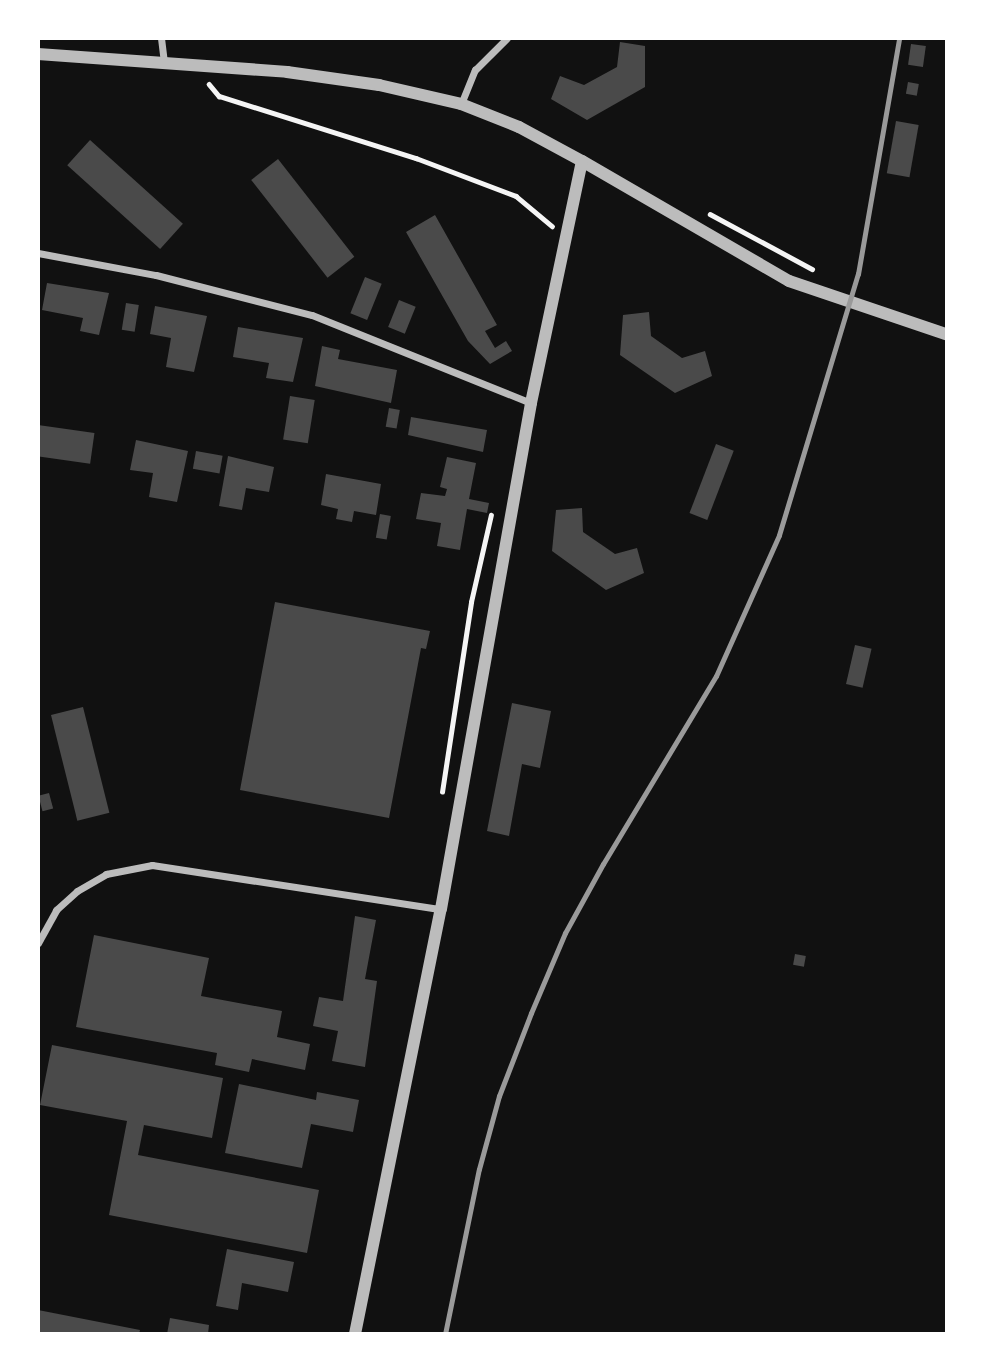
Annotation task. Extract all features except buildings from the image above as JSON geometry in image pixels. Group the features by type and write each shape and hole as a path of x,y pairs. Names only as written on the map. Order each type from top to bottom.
{"street":[{"path":"161,38 164,61"},
{"path":"461,104 475,70 507,38"},
{"path":"38,54 164,61 379,85 461,104 519,127 582,161 755,264 818,293 947,334"},
{"path":"355,1334 441,909 531,403 582,161"},
{"path":"38,253 156,275 312,316 531,403"},
{"path":"38,943 56,910 77,891 106,874 152,865 441,909"}],"path":[{"path":"194,64 219,96 404,154 516,196 540,212 554,228"}],"railway":[{"path":"445,1334 479,1169 499,1096 531,1013 565,933 603,864 716,676 779,535 858,274 899,38"}]}
